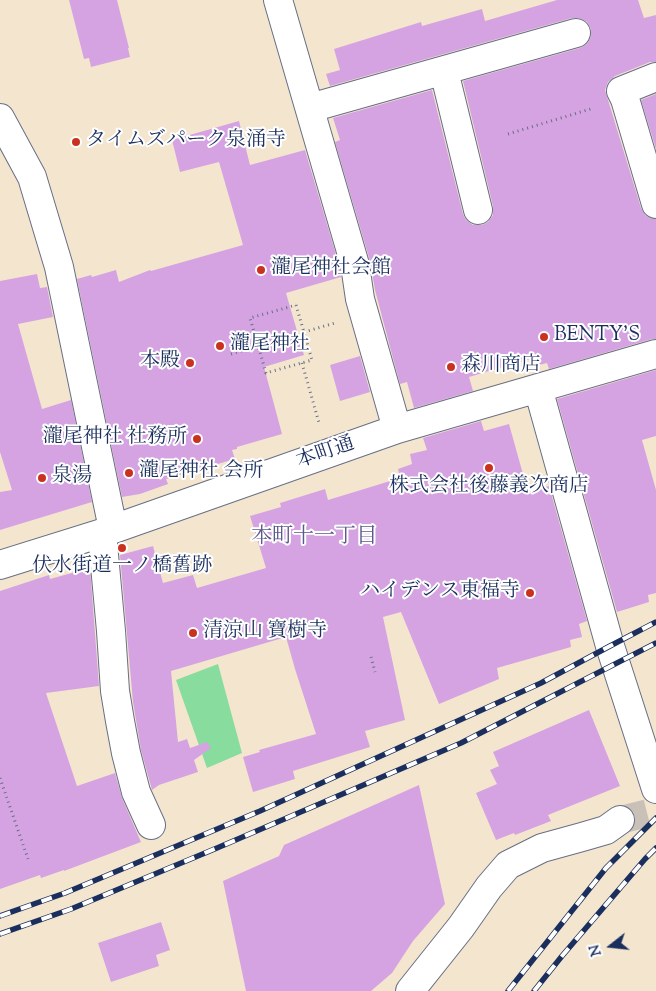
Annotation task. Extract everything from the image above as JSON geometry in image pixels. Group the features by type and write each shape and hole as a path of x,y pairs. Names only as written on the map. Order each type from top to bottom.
{"street":[{"path":"278,0 355,265 360,300 397,429"},
{"path":"310,108 576,33"},
{"path":"444,71 478,210"},
{"path":"656,77 621,91 656,204"},
{"path":"0,118 32,177 59,267 107,531 115,691 126,753 136,792 151,825"},
{"name":"本町通","path":"0,565 107,531 397,429 656,354"},
{"path":"538,388 610,646 656,789"},
{"path":"410,991 508,865 542,848 606,830 620,820"}],"path":[{"path":"508,134 624,99"},
{"path":"296,305 312,360 302,363 266,373 250,318 296,305"},
{"path":"231,354 258,346"},
{"path":"302,363 321,428"},
{"path":"371,657 375,672"},
{"path":"0,778 28,859"}],"green space":[{"path":"218,664 242,753 207,768 176,680"}],"building":[{"path":"69,0 117,0 130,57 91,67 89,58 84,59"},
{"path":"557,0 638,0 644,18 656,15 656,62 650,62 615,76 608,82 605,90 641,208 646,216 656,219 656,339 549,369 547,363 535,366 533,358 469,377 473,391 414,408 407,382 400,384 375,290 370,261 335,142 340,140 333,118 432,90 463,214 466,220 473,225 482,225 488,222 493,215 493,206 463,81 580,48 587,44 591,37 591,29 587,22 579,18 572,18 330,86 326,74 340,70 334,49 421,22 422,26 482,9 485,21"},
{"path":"656,94 656,149 641,100"},
{"name":"瀧尾神社","path":"239,121 250,165 305,150 341,277 286,293 304,355 264,367 282,434 237,447 237,449 232,450 235,459 166,479 168,484 140,494 122,497 77,279 116,270 119,282 150,270 243,245 219,162 180,172 172,140"},
{"path":"37,274 40,288 47,287 53,317 18,324 42,409 71,400 92,502 0,530 0,492 12,490 0,452 0,281"},
{"path":"360,356 370,392 340,401 330,365"},
{"path":"656,370 656,436 642,440 656,490 656,593 648,595 649,602 617,612 557,399"},
{"path":"481,421 484,431 509,424 528,492 549,486 587,621 579,624 582,637 570,640 571,647 497,668 499,679 439,704 401,612 383,617 405,720 365,731 370,747 293,771 295,779 253,792 243,757 260,752 259,750 316,734 286,637 171,671 178,742 187,739 190,748 207,742 211,748 194,760 198,772 159,785 152,790 141,750 133,702 120,555 153,546 163,583 193,575 197,588 266,568 250,516 281,507 280,503 325,489 328,500 400,478 398,469 412,464 410,454 427,450 423,438"},
{"path":"90,568 99,686 46,693 77,786 115,773 122,798 141,842 64,871 41,878 40,875 0,889 0,591 49,575 50,579"},
{"path":"589,710 620,786 548,815 551,821 496,840 476,793 497,784 490,770 499,766 493,752"},
{"path":"419,785 445,904 413,941 392,973 371,991 246,991 223,881 279,856 284,845"},
{"path":"161,922 170,950 156,955 159,966 111,982 98,943"}],"tunnel":[{"path":"620,820 656,811"}],"railway":[{"path":"0,916 65,893 260,811 541,683 656,622"},
{"path":"0,934 71,909 461,743 656,643"},
{"path":"508,991 606,868 656,818"},
{"path":"534,991 656,848"}],"place":[{"name":"タイムズパーク泉涌寺","path":"76,142"},
{"name":"瀧尾神社会館","path":"261,270"},
{"name":"BENTY'S","path":"544,337"},
{"name":"瀧尾神社","path":"220,346"},
{"name":"本殿","path":"190,363"},
{"name":"森川商店","path":"451,367"},
{"name":"瀧尾神社 社務所","path":"197,439"},
{"name":"株式会社後藤義次商店","path":"489,468"},
{"name":"瀧尾神社 会所","path":"129,473"},
{"name":"泉湯","path":"42,478"},
{"name":"伏水街道一ノ橋舊跡","path":"122,548"},
{"name":"ハイデンス東福寺","path":"530,593"},
{"name":"清涼山 寶樹寺","path":"193,633"}],"district":[{"name":"本町十一丁目","path":"314,538"}]}
